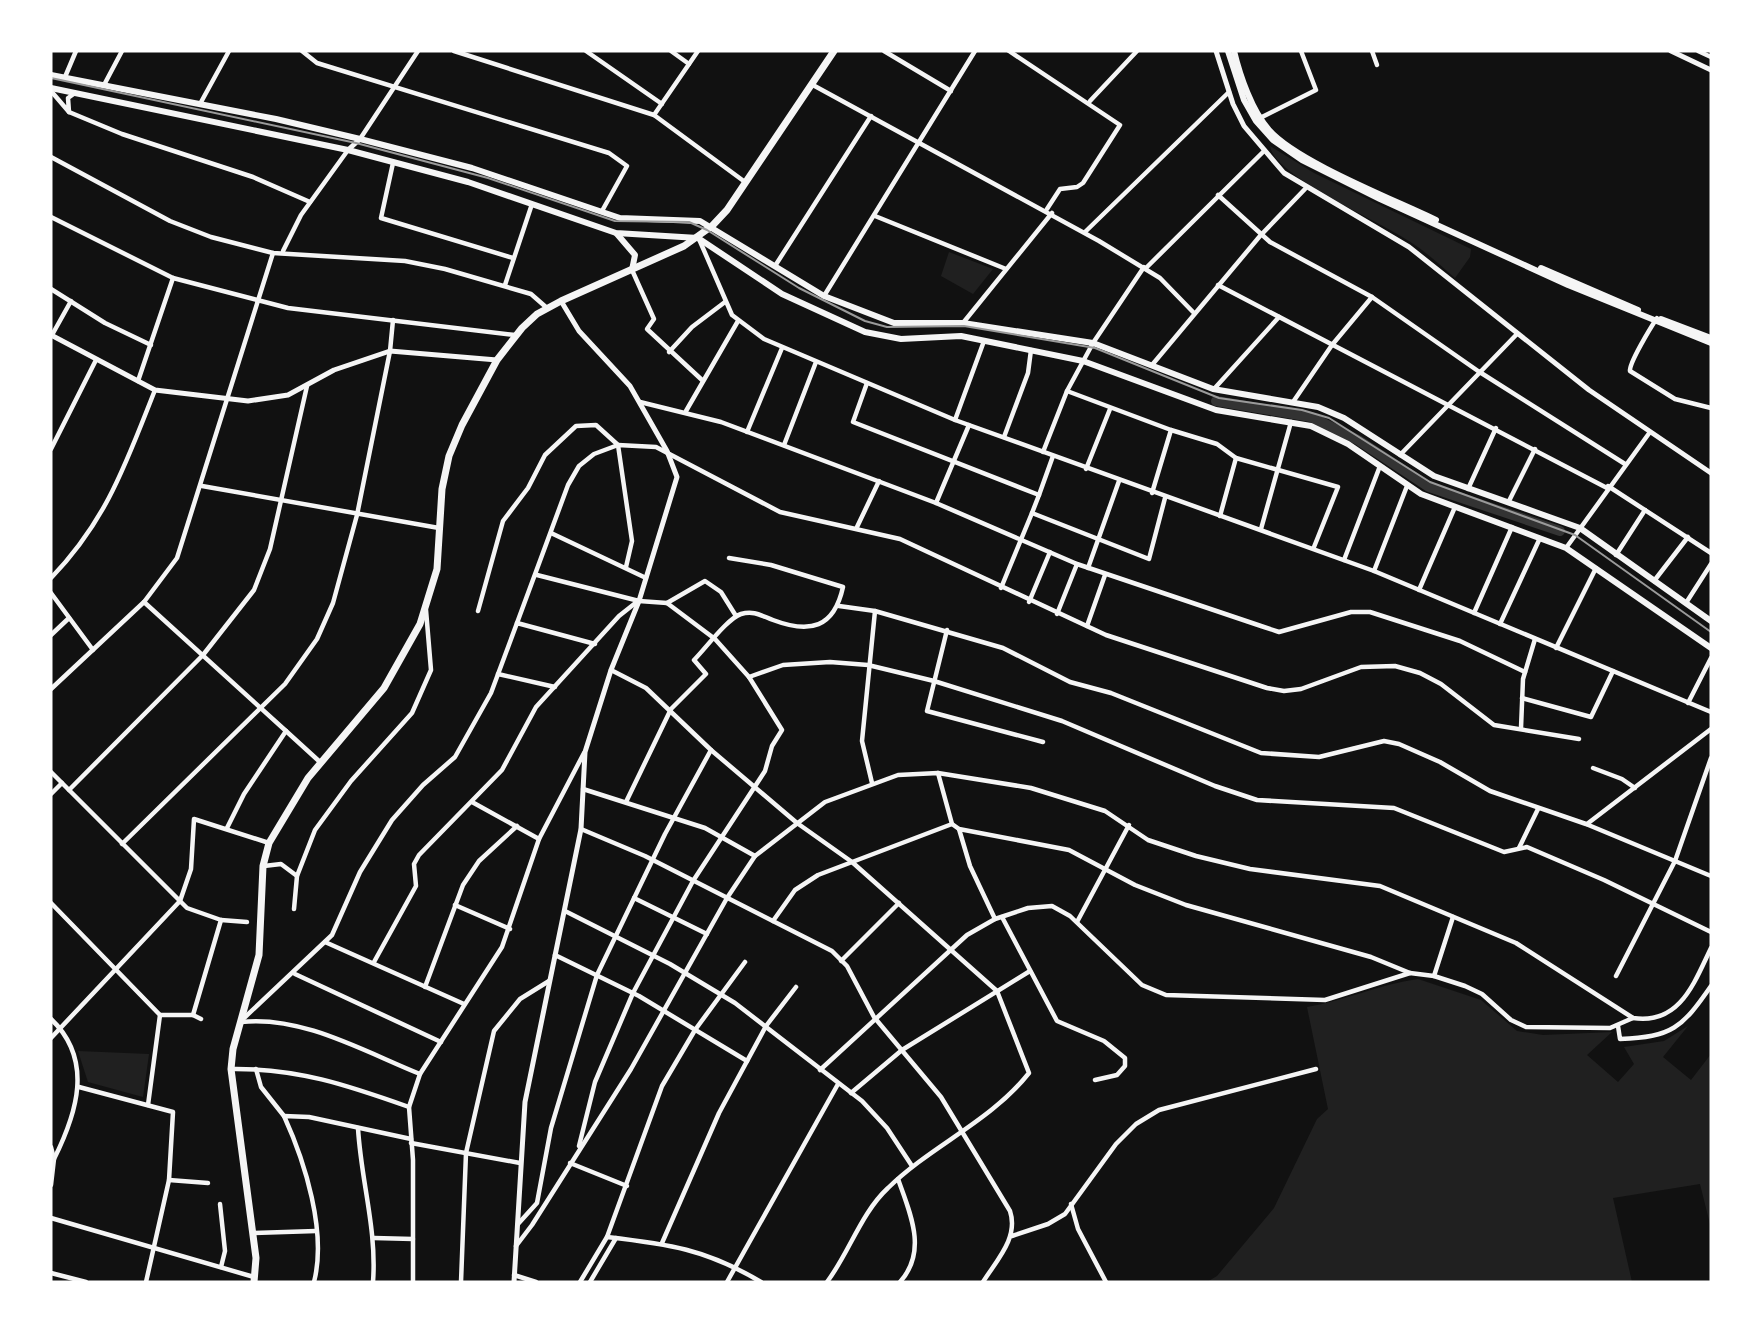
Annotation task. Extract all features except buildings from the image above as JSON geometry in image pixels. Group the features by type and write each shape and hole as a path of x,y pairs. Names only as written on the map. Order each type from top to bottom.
{"main road":[{"path":"255,1280 254,1233 230,1069 259,955 263,866 269,844 294,798 320,762 355,725 384,688 426,609 437,569 442,529 442,489 449,456 462,425 497,360 515,335 547,308 698,238 712,226 834,51"},
{"path":"1228,51 1244,100 1258,119 1283,142 1336,173 1655,319 1711,340"},
{"path":"1234,51 1258,119"},
{"path":"51,75 360,139 472,168 620,218 692,219 712,226 824,296 894,323 963,323 1093,343 1213,389 1331,411 1434,476 1580,528 1653,583 1711,621"},
{"path":"51,90 77,92 348,150 533,203 616,233 698,238 782,294 865,332 893,338 947,335 1083,360 1216,410 1311,426 1334,436 1407,486 1455,507 1513,526 1566,548 1711,648"},
{"path":"616,233 620,218"},
{"path":"616,233 635,255 632,270"}],"street":[{"path":"65,77 76,51"},
{"path":"104,85 122,51"},
{"path":"200,104 229,51"},
{"path":"302,51 317,63 609,153 627,166 601,211"},
{"path":"283,251 310,202 348,150 360,139 418,51"},
{"path":"454,51 654,115 745,182"},
{"path":"586,51 662,104"},
{"path":"671,51 689,64"},
{"path":"654,115 698,51"},
{"path":"884,51 950,91"},
{"path":"824,296 975,51"},
{"path":"963,323 1049,211 1060,189 1077,187 1083,183 1120,125 1009,51"},
{"path":"1089,102 1137,51"},
{"path":"1216,51 1228,92 1244,126 1263,152 1284,173 1305,189 1409,247 1589,390 1711,473"},
{"path":"1258,119 1316,90 1301,51"},
{"path":"1372,51 1377,65"},
{"path":"1671,51 1711,70"},
{"path":"1698,51 1711,57"},
{"path":"811,84 1085,232 1164,282 1193,313"},
{"path":"51,90 69,112 122,134 253,177 310,202"},
{"path":"69,112 68,98 77,92"},
{"path":"1085,232 1228,92"},
{"path":"775,267 871,116"},
{"path":"1043,452 1067,391 1083,360 1144,268 1263,152"},
{"path":"51,158 192,231 274,253 283,251 405,261 505,285 538,297 547,308"},
{"path":"393,163 381,218 513,258"},
{"path":"1152,365 1193,313 1305,189"},
{"path":"1218,195 1260,236 1372,297 1478,371 1625,464"},
{"path":"505,285 533,203"},
{"path":"875,216 1006,269"},
{"path":"51,217 173,278 257,300 313,312 515,335"},
{"path":"698,238 725,302 738,321 782,348 969,425 1165,498 1261,529 1374,571 1711,712"},
{"path":"51,689 144,602 177,558 202,486 225,399 274,253"},
{"path":"632,270 654,319 646,329 702,380"},
{"path":"138,381 173,278"},
{"path":"1218,285 1608,487 1711,552"},
{"path":"51,289 105,323 151,345"},
{"path":"1293,402 1332,345 1372,297"},
{"path":"413,1282 409,1107 420,1074 510,929 540,839 585,752 611,670 639,601 677,483 676,471 667,451 639,402 617,369 579,331 561,300"},
{"path":"71,302 51,335 155,390 225,399 268,399 307,386 334,370 390,351 497,360"},
{"path":"669,352 692,327 725,302"},
{"path":"1213,389 1279,317"},
{"path":"1655,319 1642,347 1630,363 1630,371 1675,399 1711,408"},
{"path":"122,844 257,708 294,675 317,639 333,603 357,515 390,351 393,320"},
{"path":"686,411 738,321"},
{"path":"1400,455 1478,371 1517,334"},
{"path":"956,420 984,341"},
{"path":"747,432 782,348"},
{"path":"1004,438 1028,373 1031,350"},
{"path":"51,449 96,360"},
{"path":"784,445 816,362"},
{"path":"867,383 853,422 1039,495"},
{"path":"69,790 203,656 254,590 270,549 283,501 307,386"},
{"path":"51,578 79,548 99,519 120,479 155,390"},
{"path":"1067,391 1110,409 1217,444 1236,458 1338,487 1314,548"},
{"path":"639,402 686,411 784,445 936,503 1105,575 1279,632 1351,612 1370,612 1460,641 1525,672"},
{"path":"1086,469 1110,409"},
{"path":"1261,529 1291,422"},
{"path":"478,611 503,521 558,440 576,426 590,425 601,428 618,444 632,541 626,567"},
{"path":"936,503 969,425"},
{"path":"1468,489 1496,428"},
{"path":"1152,493 1171,430"},
{"path":"1566,548 1651,431"},
{"path":"240,1022 295,974 325,942 340,920 360,872 392,820 423,785 455,757 467,740 498,674 579,466 594,454 618,444 656,447 667,451 780,512 857,527 919,547 1029,602 1087,626 1284,691 1317,685 1371,665 1410,670 1441,684 1490,723 1579,739"},
{"path":"1509,501 1535,449"},
{"path":"1001,588 1023,540 1053,456"},
{"path":"1220,516 1236,458"},
{"path":"1344,560 1380,466"},
{"path":"857,527 879,481"},
{"path":"1088,568 1119,481"},
{"path":"202,486 442,529"},
{"path":"1374,571 1407,486"},
{"path":"1032,513 1149,559 1165,498"},
{"path":"1419,590 1455,507"},
{"path":"1616,556 1646,510"},
{"path":"1474,613 1513,526"},
{"path":"551,533 646,578"},
{"path":"1500,624 1541,537"},
{"path":"1653,583 1688,537"},
{"path":"1029,602 1050,552"},
{"path":"626,802 671,709 706,674 694,660 736,616 757,613 776,621 809,626 824,623 839,606 843,587 771,565 729,558"},
{"path":"1057,614 1077,564"},
{"path":"1685,604 1711,564"},
{"path":"1556,648 1596,568"},
{"path":"537,575 639,601 667,603 715,639 749,677 782,730 772,746 765,771 693,881 633,993 595,1082 578,1150"},
{"path":"1087,626 1105,575"},
{"path":"667,603 705,581 721,592 736,616"},
{"path":"51,593 93,650"},
{"path":"374,962 416,886 415,860 502,770 530,715 619,616 639,601"},
{"path":"144,602 257,708 320,762"},
{"path":"839,606 875,611 1003,648 1070,682 1111,693 1261,753 1319,757 1392,741 1440,762 1490,791 1586,824 1711,876"},
{"path":"293,909 297,876 315,830 335,801 412,713 431,670 426,609"},
{"path":"872,783 862,741 875,611"},
{"path":"51,635 69,618"},
{"path":"517,624 595,644"},
{"path":"947,630 927,711 1043,742"},
{"path":"1521,728 1525,672 1535,639"},
{"path":"1688,703 1711,658"},
{"path":"749,677 773,667 801,662 868,665 934,681 1062,721 1215,786 1257,800 1394,808 1503,852 1527,847 1711,932"},
{"path":"611,670 646,688 711,750 797,823 852,862 997,992 1030,1073 1003,1102 964,1133 912,1166 886,1190 827,1282"},
{"path":"1522,698 1593,716 1613,671"},
{"path":"498,674 555,687"},
{"path":"1586,824 1711,729"},
{"path":"227,828 244,794 286,731"},
{"path":"517,1225 537,1203 551,1128 597,975 674,817 711,750"},
{"path":"536,1282 514,1279 525,1102 581,829 585,752"},
{"path":"1616,976 1675,860 1711,758"},
{"path":"1593,768 1622,779 1635,788"},
{"path":"51,772 194,912 221,920 247,922"},
{"path":"516,1246 532,1226 664,1011 727,898 755,856 832,798 909,773 939,773 1031,788 1088,804 1129,825 1148,840 1196,856 1250,869 1380,886 1516,943 1633,1018 1653,1019 1673,1010 1690,991 1711,948"},
{"path":"939,773 952,824 959,829 1056,846 1135,886 1185,905 1371,957 1410,973 1434,976 1482,994 1511,1020 1527,1027 1618,1026 1633,1018"},
{"path":"51,794 62,783"},
{"path":"583,789 674,817 720,836 755,856"},
{"path":"472,802 540,839"},
{"path":"1518,848 1538,809"},
{"path":"51,1038 180,901 191,869 193,820 198,818 269,844"},
{"path":"772,921 795,890 818,875 952,824"},
{"path":"1077,922 1129,825"},
{"path":"425,987 463,884 479,861 517,826"},
{"path":"581,829 653,860 832,951 841,961 874,1017 927,1079 964,1133 1010,1211 1013,1224 1011,1237 983,1282"},
{"path":"959,829 970,866 995,919"},
{"path":"263,866 281,864 297,876"},
{"path":"634,898 707,934"},
{"path":"51,903 160,1015 193,1015 201,1019"},
{"path":"841,961 899,903"},
{"path":"455,905 510,929"},
{"path":"820,1070 874,1017 977,928 995,919 1046,905 1064,911 1133,978 1149,990 1166,995 1325,1000 1410,973"},
{"path":"565,911 685,973 721,994 766,1026 851,1093 887,1128 912,1166"},
{"path":"1434,976 1453,916"},
{"path":"1002,917 1056,1021 1104,1041 1125,1059 1125,1066 1117,1075 1095,1080"},
{"path":"193,1015 221,920"},
{"path":"325,942 464,1004"},
{"path":"555,955 633,993 747,1061"},
{"path":"580,1282 607,1237 662,1086 695,1030 745,962"},
{"path":"851,1093 902,1050 1030,971"},
{"path":"295,974 441,1042"},
{"path":"461,1282 466,1153 494,1031 520,999 550,981"},
{"path":"1618,1026 1620,1040 1667,1034 1684,1023 1711,986"},
{"path":"662,1243 719,1113 766,1026 796,987"},
{"path":"148,1105 160,1015"},
{"path":"51,1019 60,1028 77,1067 79,1087 74,1114 54,1158 51,1185"},
{"path":"240,1022 261,1020 314,1031 420,1074"},
{"path":"230,1069 256,1069 331,1079 409,1107"},
{"path":"256,1069 261,1087 284,1116 302,1155 316,1231 319,1264 314,1282"},
{"path":"1011,1237 1058,1218 1116,1144 1136,1125 1159,1110 1316,1069"},
{"path":"727,1282 737,1269 838,1084"},
{"path":"79,1087 173,1112 169,1180 146,1282"},
{"path":"284,1116 309,1117 520,1163"},
{"path":"358,1128 360,1167 374,1238 373,1282"},
{"path":"51,1147 54,1158"},
{"path":"570,1163 627,1186"},
{"path":"898,1179 916,1236 913,1258 907,1274 900,1282"},
{"path":"169,1180 208,1183"},
{"path":"1071,1203 1078,1229 1106,1282"},
{"path":"220,1204 225,1251 221,1267"},
{"path":"51,1218 221,1267 255,1280"},
{"path":"254,1233 316,1231"},
{"path":"607,1237 662,1243 688,1249 761,1282"},
{"path":"374,1238 413,1239"},
{"path":"590,1282 616,1238"},
{"path":"51,1273 86,1282"}],"shaded area":[{"path":"1270,146 1314,173 1471,249 1470,257 1455,278 1409,241 1330,198 1289,171 1276,158"},
{"path":"949,252 993,269 973,294 941,276"},
{"path":"1418,979 1481,1000 1517,1031 1543,1035 1612,1032 1587,1055 1618,1082 1634,1064 1624,1047 1664,1041 1688,1026 1663,1057 1691,1080 1711,1054 1711,1228 1700,1184 1613,1198 1632,1282 1207,1282 1217,1276 1274,1208 1317,1119 1328,1109 1307,1007"},
{"path":"78,1051 149,1054 143,1097 88,1082"}],"waterway":[{"path":"1216,401 1311,417 1358,440 1429,487 1560,531"}],"tram line":[{"path":"51,78 356,143 488,178 615,221 689,222 707,230 799,288 865,321 887,327 964,326 1095,348 1219,398 1302,410 1329,418 1430,482 1575,535 1711,632"}]}
